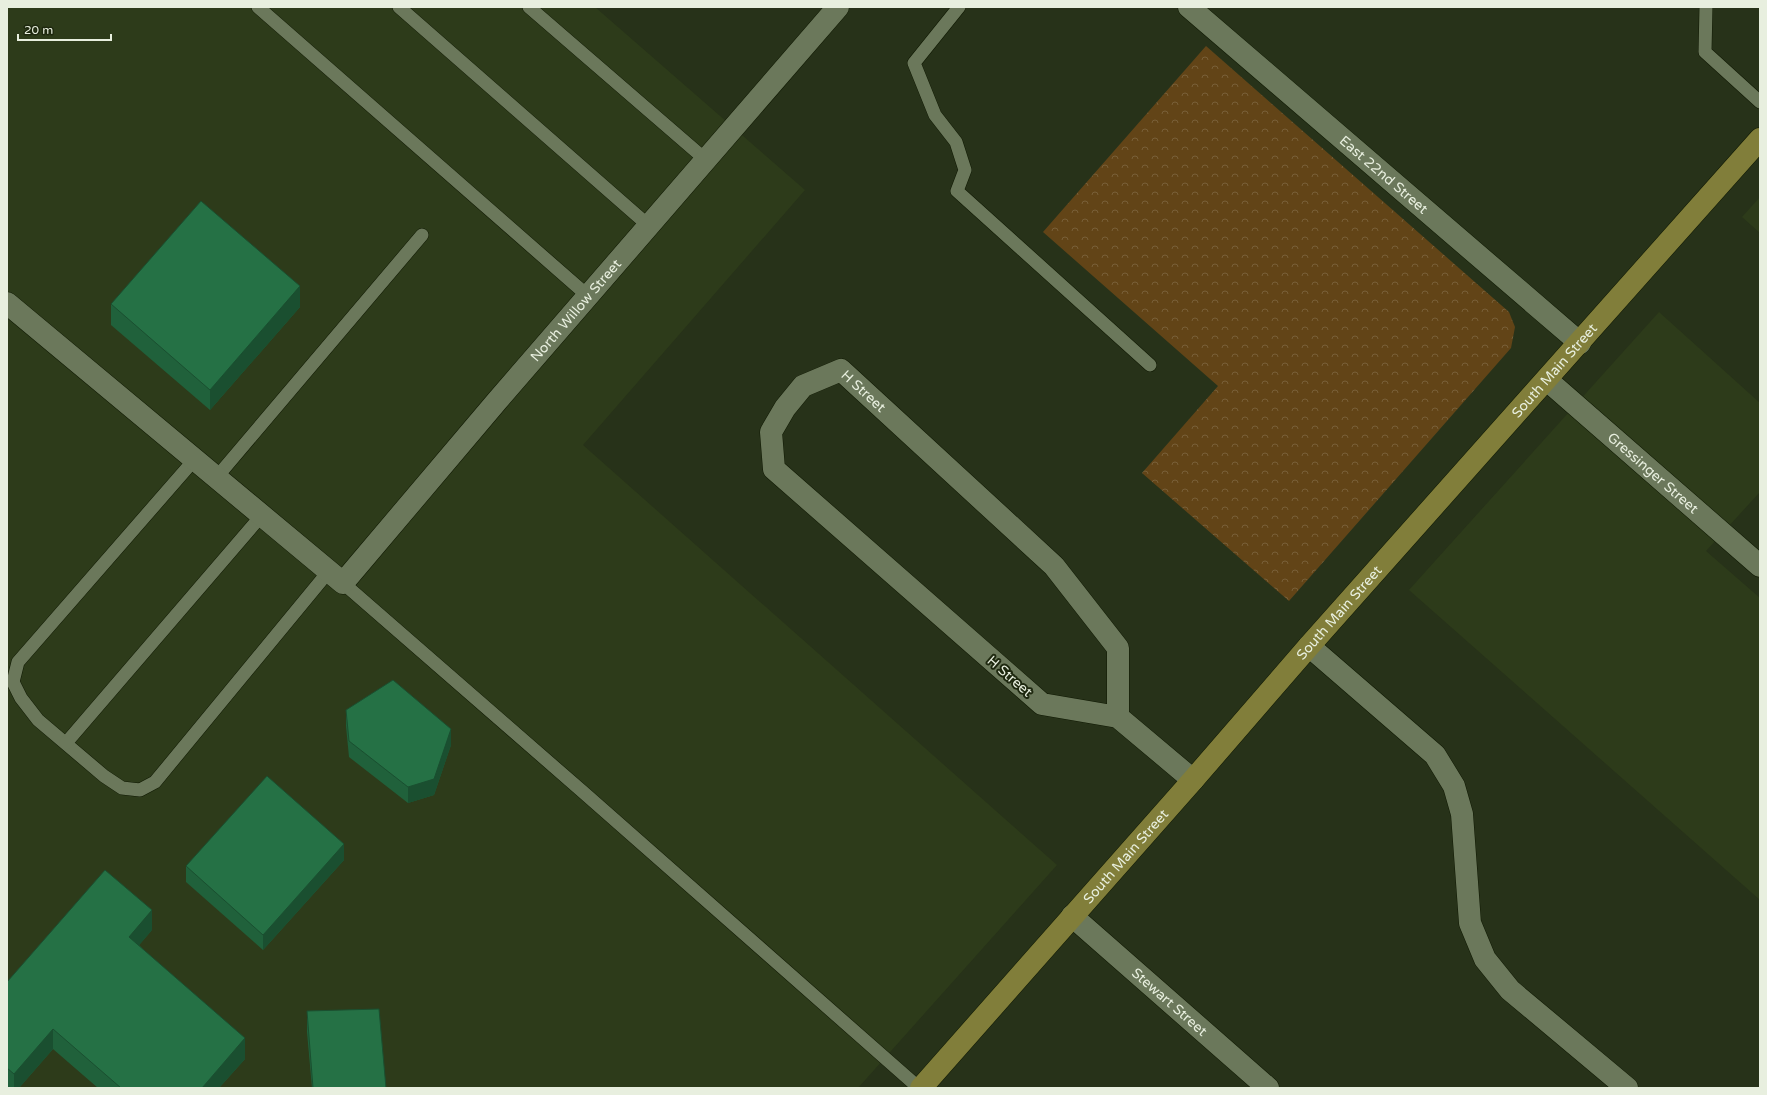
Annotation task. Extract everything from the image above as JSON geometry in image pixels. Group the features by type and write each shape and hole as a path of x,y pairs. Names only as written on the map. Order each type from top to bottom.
{"main road":[{"name":"South Main Street","path":"920,1088 1193,780 1309,646 1760,139"}],"street":[{"name":"North Willow Street","path":"336,577 588,296 838,7"},
{"name":"East 22nd Street","path":"1203,11 1580,343"},
{"path":"7,303 336,577"},
{"name":"H Street","path":"841,370 1054,566 1118,648 1118,717 1042,704 774,469 771,432 785,408 803,386 841,370"},
{"name":"Gressinger Street","path":"1547,380 1760,566"},
{"path":"1309,646 1435,755 1454,786 1462,814 1470,924 1485,959 1510,990 1627,1088"},
{"path":"1118,717 1193,780"},
{"name":"Stewart Street","path":"1072,916 1268,1088"}],"lane":[{"path":"258,7 588,296"},
{"path":"399,7 649,226"},
{"path":"529,7 706,160"},
{"path":"959,7 914,63 935,115 956,142 965,170 957,191 1150,365"},
{"path":"1706,7 1705,52 1760,102"},
{"path":"216,478 422,235"},
{"path":"194,459 18,662 14,682 21,698 38,720 104,776 122,788 140,790 154,782 336,577 920,1088"},
{"path":"66,743 262,515"}],"shaded area":[{"path":"7,7 595,7 805,190 583,445 1057,865 858,1088 7,1088"},
{"path":"1760,197 1760,233 1742,217"},
{"path":"1659,312 1760,403 1760,492 1706,551 1760,598 1760,900 1409,590"}],"green space":[{"path":"1206,46 1509,312 1515,327 1511,348 1289,601 1142,473 1218,386 1043,232"}],"building":[{"path":"201,201 300,286 210,390 111,304"},
{"path":"393,680 451,729 434,779 408,787 349,741 346,710"},
{"path":"267,776 344,844 263,935 186,866"},
{"path":"105,870 152,910 129,937 245,1038 202,1088 121,1088 53,1029 14,1074 7,1068 7,982"},
{"path":"379,1009 386,1088 313,1088 307,1011"}]}
